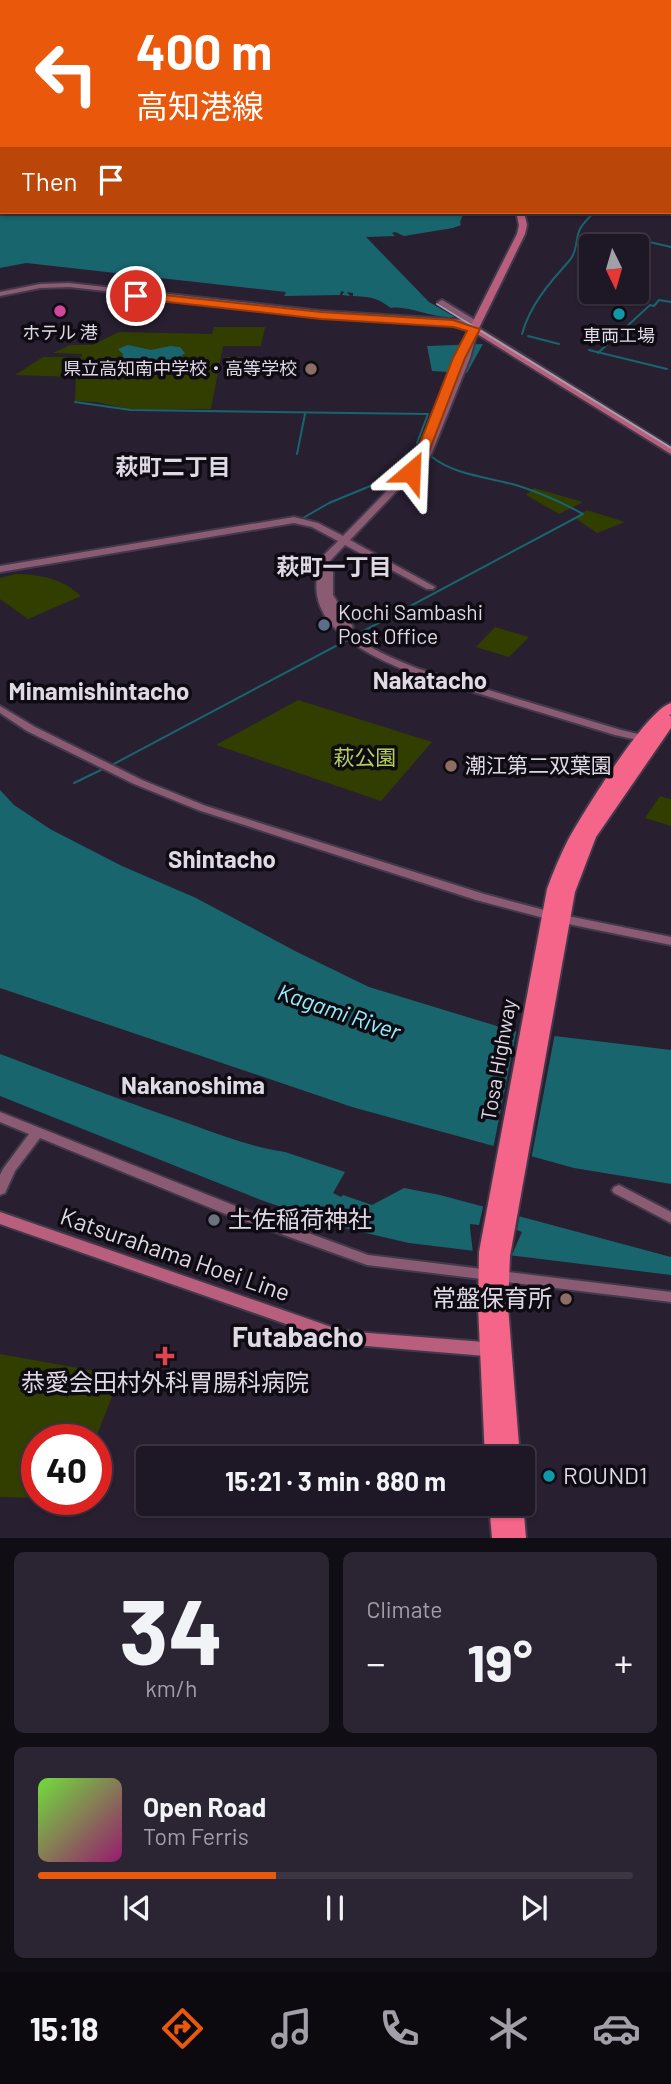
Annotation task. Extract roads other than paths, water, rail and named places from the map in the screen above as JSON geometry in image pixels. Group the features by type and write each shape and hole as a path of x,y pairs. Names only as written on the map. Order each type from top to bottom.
{"highway":[{"name":"Tosa Highway","path":"495,1446 494,1265 556,917 588,839 646,739 671,707"},
{"name":"Tosa Highway","path":"646,739 671,720"},
{"name":"Tosa Highway","path":"496,1350 508,1446"},
{"path":"500,1516 502,1538"},
{"path":"514,1516 516,1538"}],"main road":[{"path":"475,326 521,234 523,225 520,214"},
{"path":"475,326 489,341 671,451"},
{"path":"475,326 671,442"},
{"name":"Katsurahama Hoei Line","path":"0,1218 343,1337 496,1350"}],"street":[{"path":"0,295 62,288 328,317 475,326"},
{"path":"442,302 475,326"},
{"path":"475,326 456,373 436,437 427,455 401,485 343,539 324,561 321,571 321,597 334,622 359,645 415,671 646,739"},
{"path":"469,345 489,341"},
{"path":"0,569 279,520 309,523 430,587"},
{"path":"0,709 22,724 138,782 202,808 480,897 556,917 671,941"},
{"path":"0,1117 233,1211 367,1260 494,1265 671,1297"},
{"path":"0,1190 9,1169 38,1132"},
{"path":"619,1190 671,1218"}],"water":[{"path":"0,214 463,214 461,225 453,228 404,236 395,232 392,233 395,236 366,237 429,302 455,317 391,308 375,299 353,296 353,293 347,292 350,296 342,295 344,292 341,291 340,295 284,296 286,292 26,263 0,268"},
{"path":"483,344 467,373 432,371 427,346"},
{"path":"128,345 151,350 180,347 185,353 176,360 184,365 171,366 169,372 165,365 158,364 155,368 163,371 162,374 152,374 146,370 136,377 115,374 116,367 102,366 103,362 122,359 123,354 118,349"},
{"name":"Kagami River","path":"0,790 14,805 50,829 122,866 196,898 369,987 513,1031 671,1050 671,1184 574,1168 352,1107 0,988"},
{"path":"0,1054 227,1137 285,1152 345,1172 333,1193 341,1197 343,1195 372,1205 404,1188 440,1195 671,1257 671,1275 409,1243 344,1228 338,1214 325,1206 316,1219 261,1200 0,1096"}],"waterway":[{"path":"522,334 535,304 573,256 580,229 592,214"},
{"path":"649,242 671,247"},
{"path":"599,352 650,305 654,306 659,300 671,302"},
{"path":"528,336 559,344"},
{"path":"589,350 599,352"},
{"path":"599,352 667,369"},
{"path":"75,402 131,410 428,414 417,443"},
{"path":"297,454 305,414"},
{"path":"354,636 583,514 535,492 462,472 432,457"},
{"path":"303,518 329,503 397,475"},
{"path":"110,766 349,639"},
{"path":"74,783 105,768"}],"tram line":[{"path":"437,304 671,448"}],"place":[{"name":"ホテル 港","path":"60,311"},
{"name":"車両工場","path":"619,314"},
{"name":"県立高知南中学校・高等学校","path":"311,369"},
{"name":"Kochi Sambashi Post Office","path":"324,625"},
{"name":"潮江第二双葉園","path":"451,766"},
{"name":"土佐稲荷神社","path":"214,1220"},
{"name":"常盤保育所","path":"566,1299"},
{"name":"恭愛会田村外科胃腸科病院","path":"165,1356"},
{"name":"ROUND1","path":"549,1476"}],"district":[{"name":"萩町二丁目","path":"173,467"},
{"name":"萩町一丁目","path":"334,567"},
{"name":"Nakatacho","path":"430,681"},
{"name":"Minamishintacho","path":"99,692"},
{"name":"Shintacho","path":"222,860"},
{"name":"Nakanoshima","path":"193,1086"},
{"name":"Futabacho","path":"298,1337"}],"park label":[{"name":"萩公園","path":"365,758"}]}
